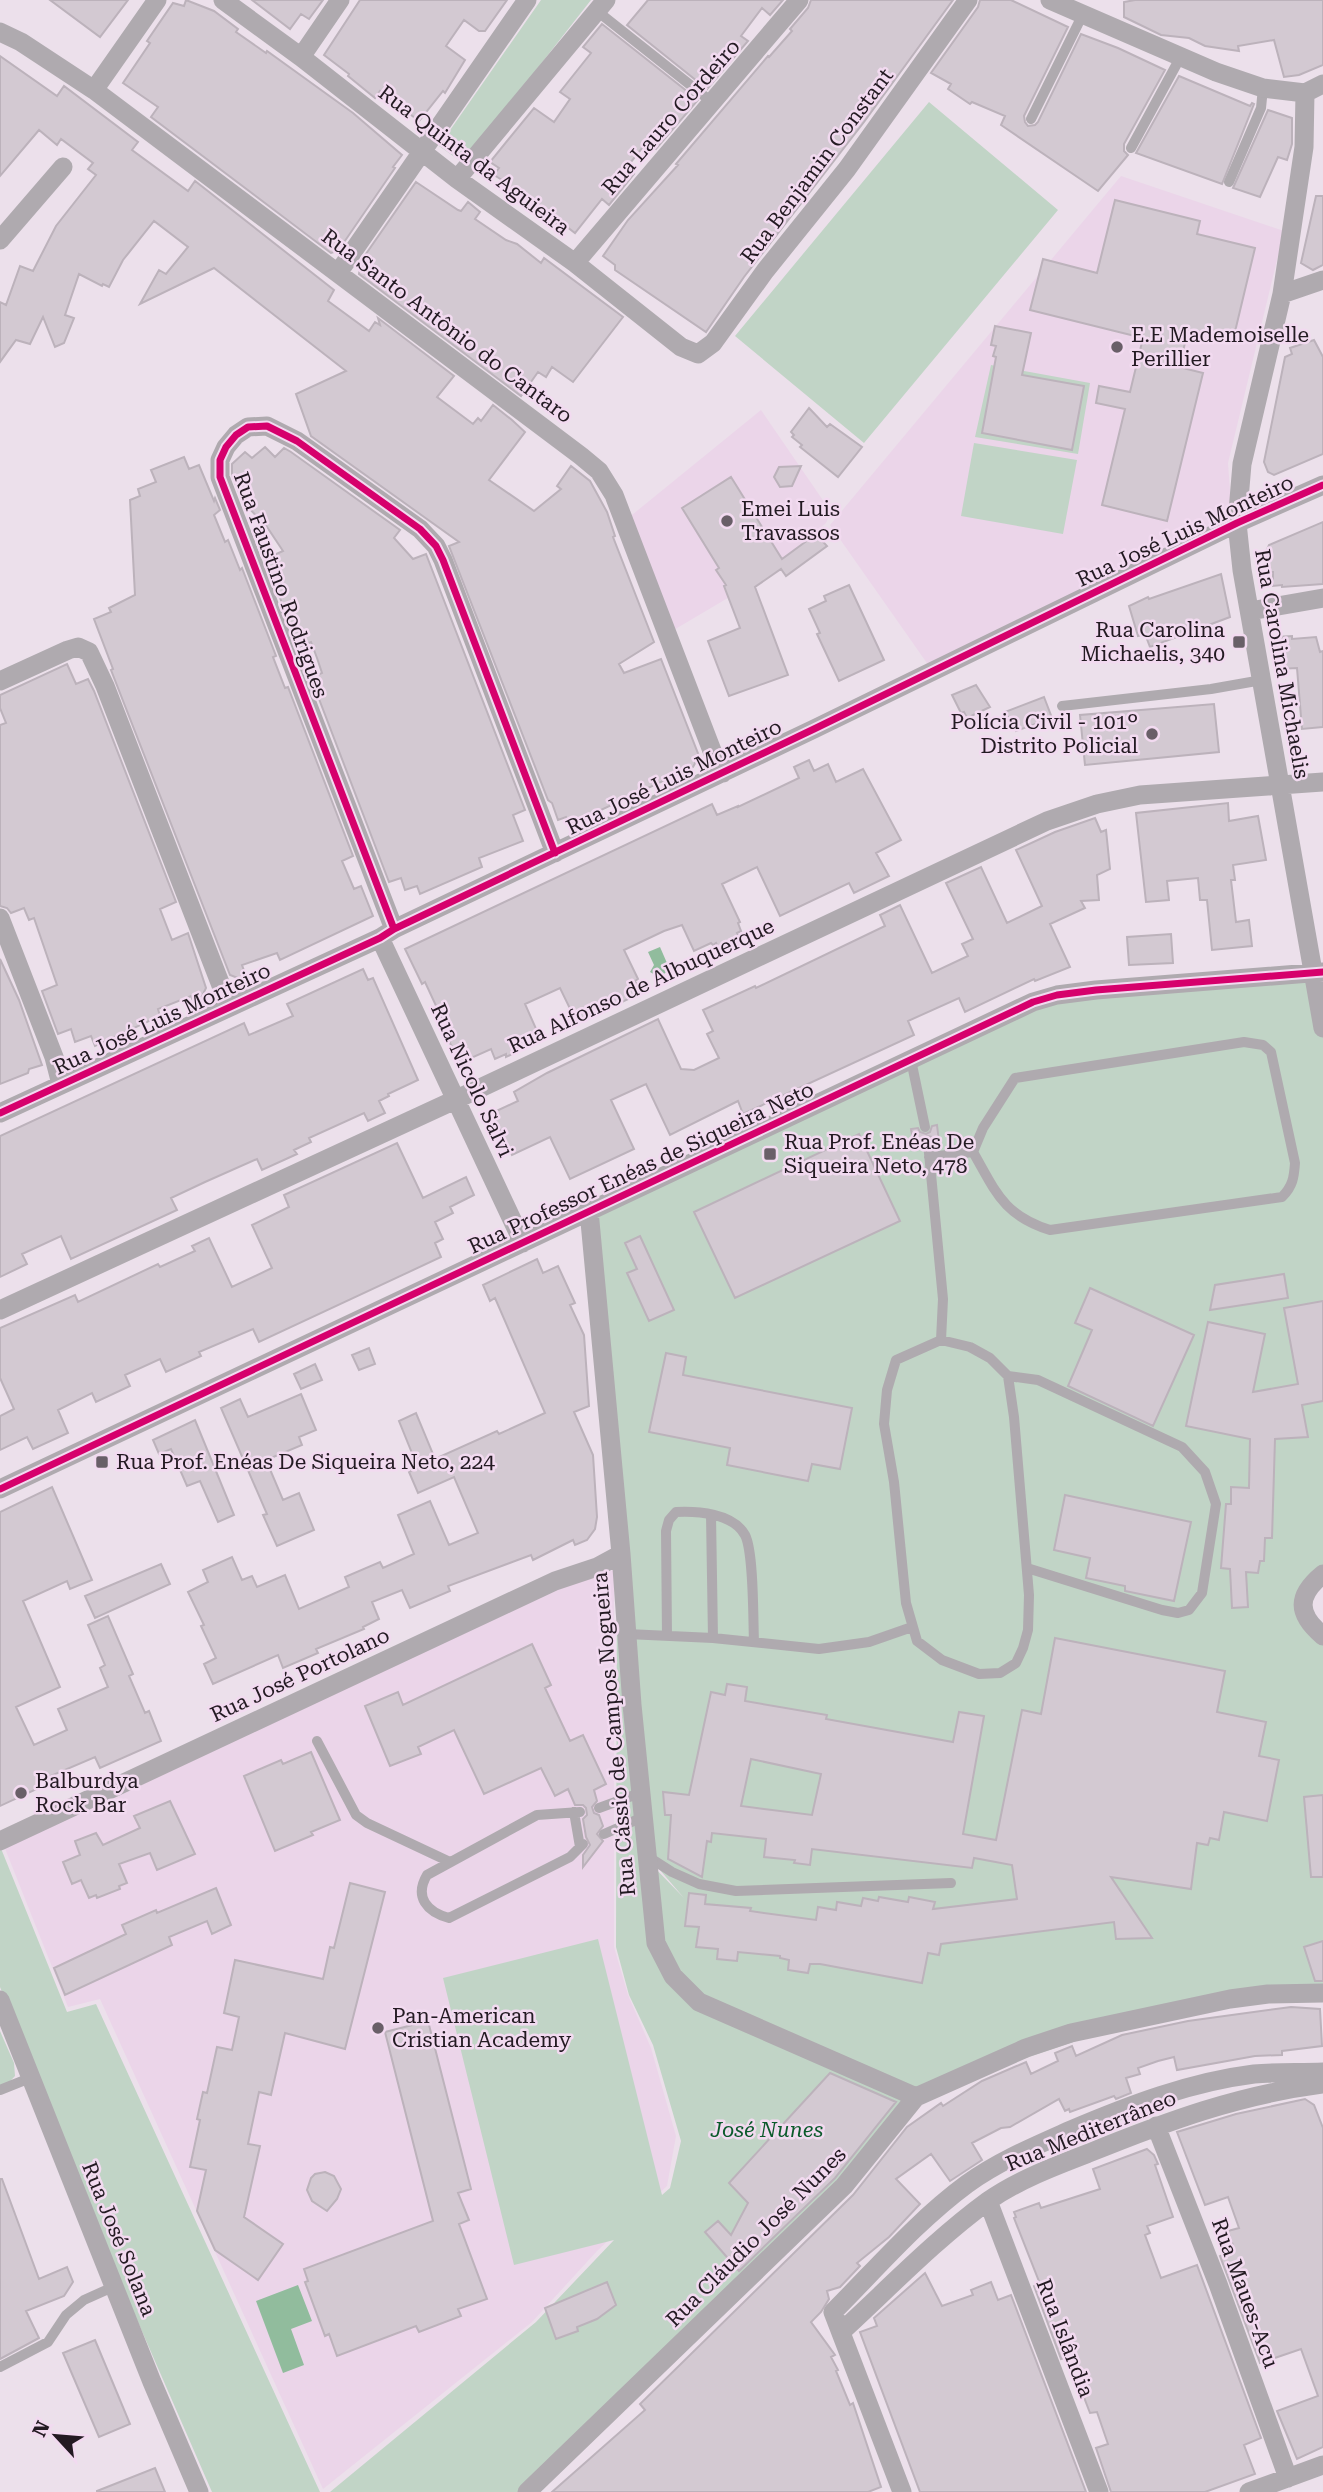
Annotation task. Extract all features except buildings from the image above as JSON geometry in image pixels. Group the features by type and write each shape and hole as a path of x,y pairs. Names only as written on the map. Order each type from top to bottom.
{"street":[{"path":"94,90 157,0"},
{"name":"Rua Quinta da Aguieira","path":"223,0 301,57 457,179 575,263 681,347 698,355"},
{"path":"301,57 340,0"},
{"path":"338,273 527,0"},
{"name":"Rua Lauro Cordeiro","path":"575,263 799,0"},
{"name":"Rua Benjamin Constant","path":"698,355 713,343 765,271 847,169 968,0"},
{"path":"1050,0 1080,7 1180,58 1262,88 1305,93 1323,84"},
{"path":"457,179 602,6"},
{"name":"Rua Santo Antônio do Cantaro","path":"0,32 47,58 94,90 581,456 606,480 723,773"},
{"name":"Rua Carolina Michaelis","path":"1305,93 1304,147 1282,294 1246,445 1237,523 1280,786 1317,972 1323,1028"},
{"path":"0,240 62,167"},
{"path":"1282,294 1323,280"},
{"name":"Rua Faustino Rodrigues","path":"387,933 220,477 220,460 226,447 248,426 267,426 298,441 420,529 436,546 470,626 555,853"},
{"name":"Rua José Luis Monteiro","path":"0,1112 387,933 1237,523 1323,485"},
{"path":"1250,611 1323,598"},
{"path":"0,681 68,650 82,648 89,652 105,685 229,1006"},
{"name":"Rua Alfonso de Albuquerque","path":"0,1310 457,1099 1047,821 1097,804 1140,795 1323,782"},
{"path":"0,918 54,1057 61,1084"},
{"name":"Rua Nicolo Salvi","path":"387,933 457,1099 523,1243"},
{"name":"Rua Professor Enéas de Siqueira Neto","path":"0,1489 1033,1002 1057,995 1096,990 1317,972"},
{"name":"Rua Cássio de Campos Nogueira","path":"589,1211 640,1793 656,1943 673,1976 699,2002 916,2096"},
{"name":"Rua José Portolano","path":"0,1841 555,1581 597,1567 621,1554"},
{"path":"1323,1574 1310,1586 1302,1603 1308,1623 1323,1636"},
{"name":"Rua Cláudio José Nunes","path":"527,2492 844,2186 916,2096 1026,2048 1071,2033 1230,2000 1268,1994 1323,1993"},
{"name":"Rua José Solana","path":"0,2000 113,2287 199,2492"},
{"path":"902,2492 833,2312 931,2215 966,2185 1002,2161 1119,2110 1177,2089 1257,2074 1323,2072"},
{"name":"Rua Mediterrâneo","path":"841,2332 988,2201 1040,2173 1156,2126 1266,2092 1323,2084"},
{"name":"Rua Maues-Acu","path":"1156,2126 1218,2284 1288,2478"},
{"name":"Rua Islândia","path":"988,2201 1099,2492"},
{"path":"1249,2492 1323,2465"}],"lane":[{"path":"602,6 713,103"},
{"path":"1031,119 1080,7"},
{"path":"1131,148 1180,58"},
{"path":"1229,182 1261,108 1262,88"},
{"path":"1062,706 1212,689 1262,680"},
{"path":"1244,1042 1263,1045 1271,1052 1295,1163 1290,1188 1282,1197 1050,1230 1034,1224 1004,1205 973,1152 983,1128 1015,1078 1244,1042"},
{"path":"911,1059 925,1127"},
{"path":"928,1143 943,1299 941,1340"},
{"path":"929,1157 973,1152"},
{"path":"941,1340 970,1347 990,1358 1008,1376 1029,1595 1026,1639 1016,1663 1000,1673 979,1674 942,1660 917,1641 906,1603 894,1482 884,1424 887,1390 896,1360 941,1340"},
{"path":"1008,1376 1038,1380 1182,1447 1205,1472 1216,1504 1202,1593 1189,1610 1162,1610 1027,1568"},
{"path":"667,1636 666,1531 669,1520 676,1512 689,1511 723,1518 735,1524 745,1536 750,1564 754,1642"},
{"path":"711,1515 713,1638"},
{"path":"627,1634 713,1638 819,1649 869,1642 912,1627"},
{"path":"317,1741 356,1815 367,1823 450,1862"},
{"path":"599,1808 640,1793"},
{"path":"578,1812 581,1846 570,1857 449,1918 434,1913 422,1896 422,1884 427,1875 450,1862 537,1815 578,1812"},
{"path":"604,1834 643,1817"},
{"path":"647,1856 672,1872 699,1884 736,1891 951,1883"},
{"path":"0,2090 30,2078"},
{"path":"0,2367 48,2342 66,2315 84,2300 113,2287"}],"shaded area":[{"name":"E.E Mademoiselle Perillier","path":"1121,176 1284,231 1228,463 1232,518 929,666 830,525"},
{"name":"Emei Luis Travassos","path":"761,410 831,512 826,523 760,579 672,631 627,519"},
{"path":"660,947 670,970 659,977 650,972 654,965 648,952"},
{"name":"Pan-American Cristian Academy","path":"614,1570 614,1947 628,1995 651,2048 676,2136 667,2186 597,2251 532,2322 323,2489 100,1999 68,2007 4,1846 562,1581"},
{"path":"298,2285 312,2321 291,2329 304,2365 283,2373 256,2301"}],"green space":[{"path":"541,0 591,0 463,163 439,146"},
{"path":"929,102 1058,210 864,443 735,336"},
{"path":"991,365 1090,383 1078,454 975,437"},
{"path":"974,443 1077,460 1063,534 961,516"},
{"path":"1312,973 1323,1032 1323,1573 1304,1594 1323,1637 1323,1992 1168,2010 916,2095 701,2001 659,1943 650,1863 684,1898 647,1855 597,1217 1033,1002"},
{"name":"José Nunes","path":"617,1567 630,1713 671,1978 909,2096 846,2176 520,2492 330,2492 536,2322 614,2240 514,2265 443,1978 598,1939 662,2195 670,2188 681,2141 653,2045 629,1995 616,1947"},
{"path":"0,1846 67,2012 96,2004 320,2492 212,2492 97,2228 0,1987"},
{"path":"0,2031 14,2063 15,2076 0,2092"}],"cycle path":[{"path":"394,929 220,477 220,460 226,447 236,435 248,427 267,426 297,441 420,529 436,546 555,853"},
{"path":"0,1113 380,938 1237,523 1323,485"},
{"path":"0,1489 1033,1002 1057,995 1096,990 1323,972"}],"place":[{"name":"E.E Mademoiselle Perillier","path":"1117,347"},
{"name":"Emei Luis Travassos","path":"727,521"},
{"name":"Rua Carolina Michaelis, 340","path":"1239,642"},
{"name":"Polícia Civil - 101º Distrito Policial","path":"1152,734"},
{"name":"Rua Prof. Enéas De Siqueira Neto, 478","path":"770,1154"},
{"name":"Rua Prof. Enéas De Siqueira Neto, 224","path":"102,1462"},
{"name":"Balburdya Rock Bar","path":"21,1793"},
{"name":"Pan-American Cristian Academy","path":"378,2028"}]}
